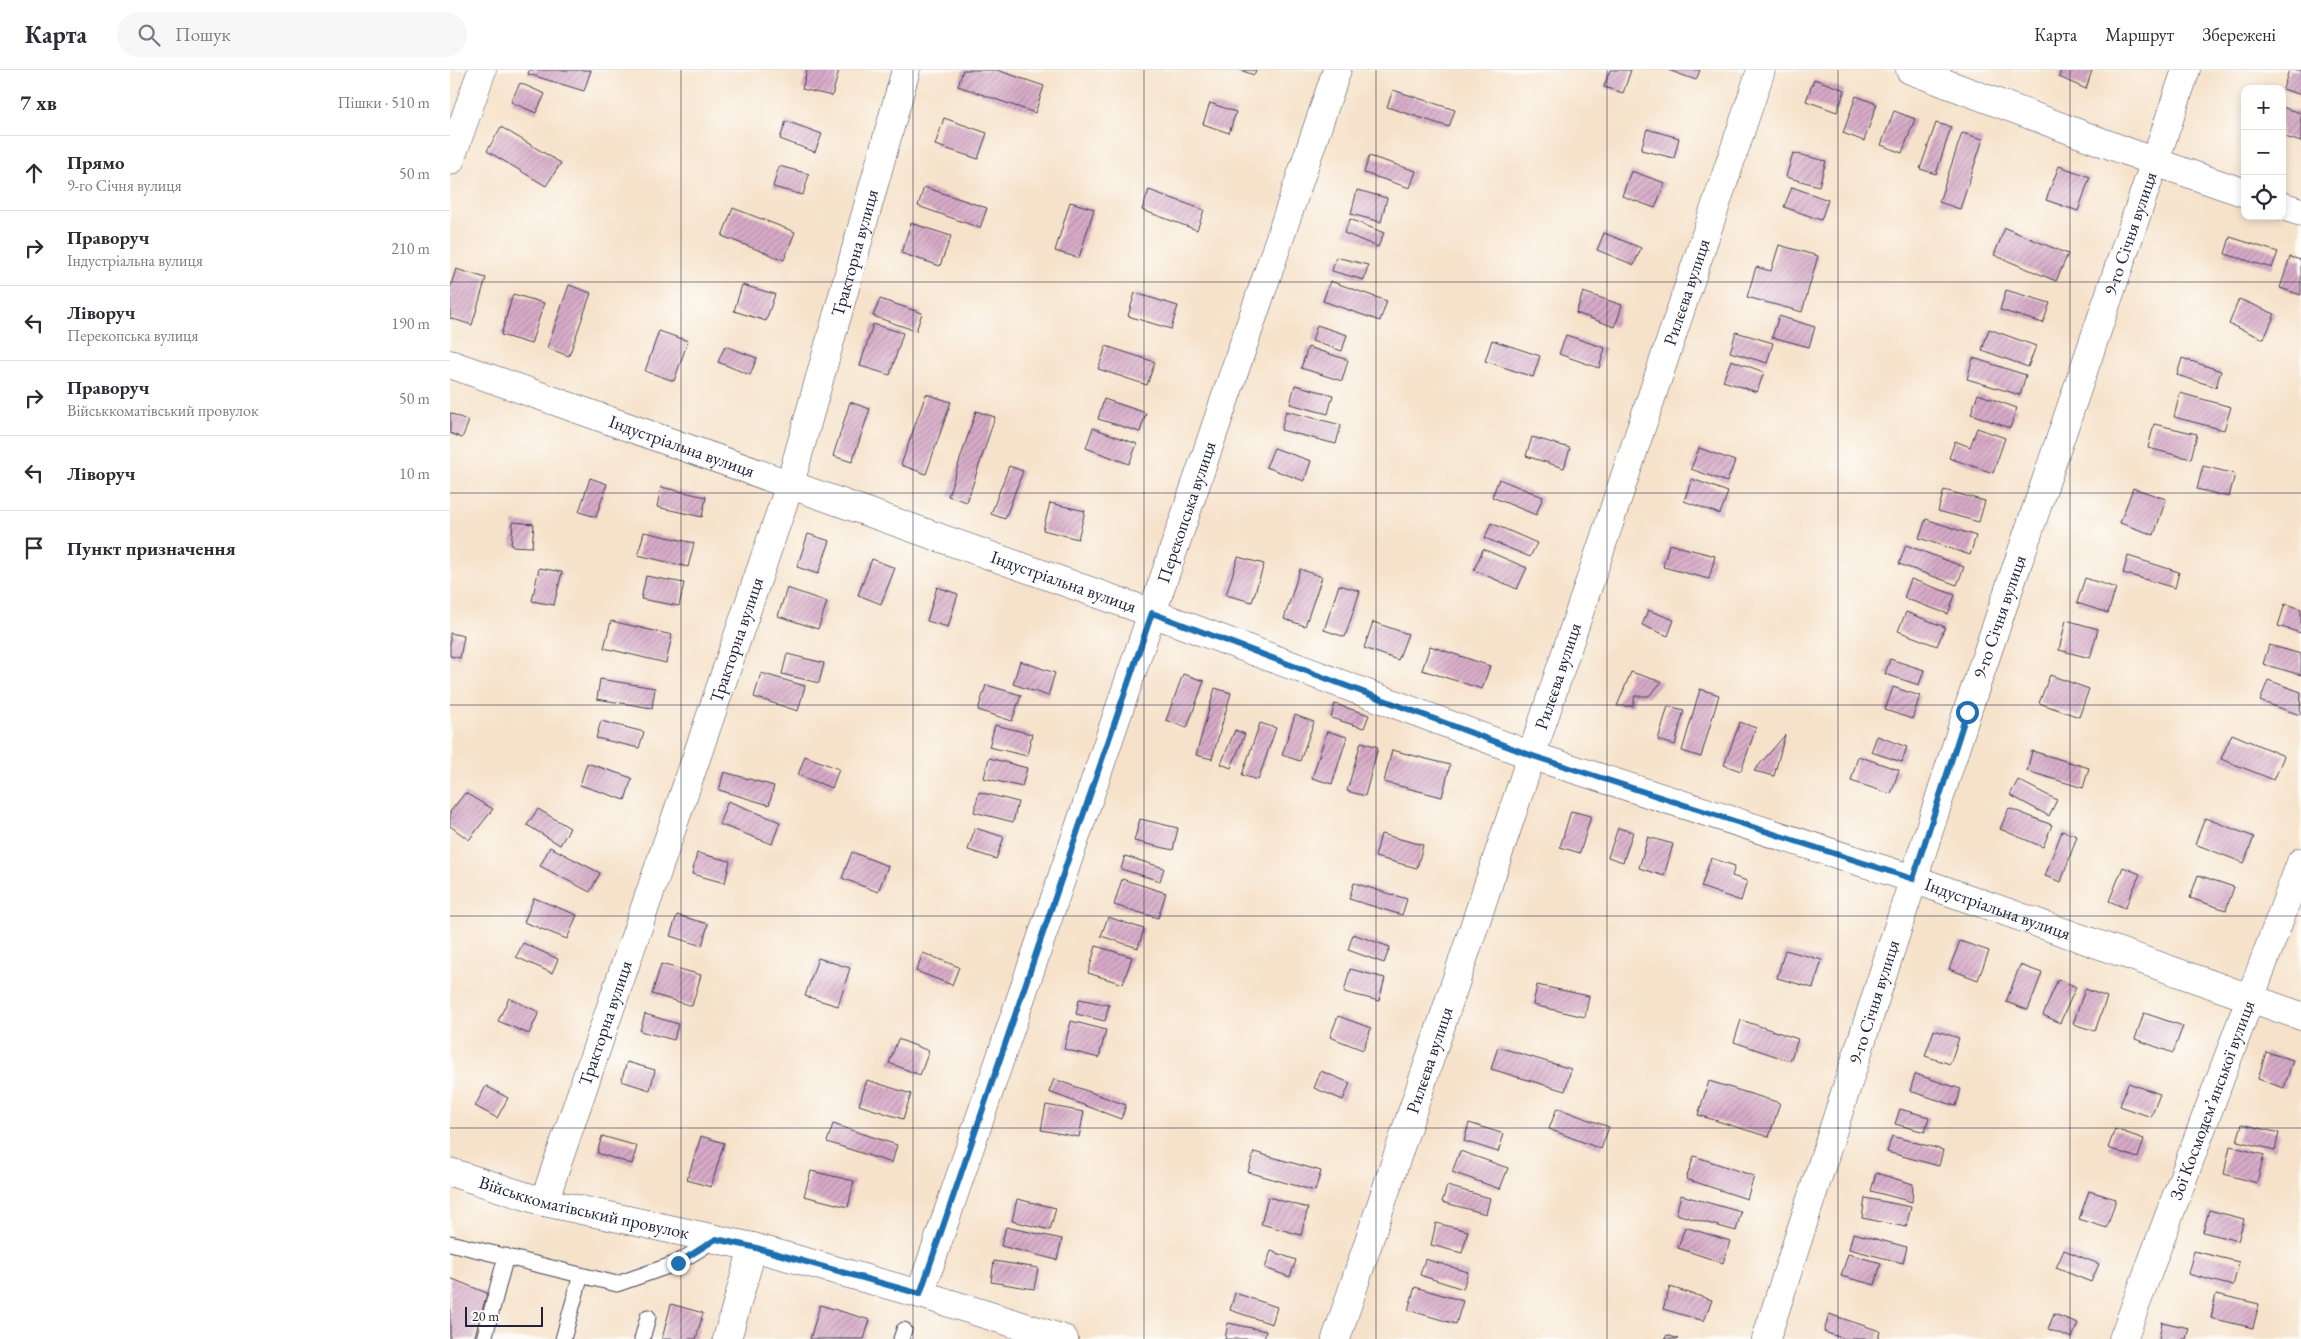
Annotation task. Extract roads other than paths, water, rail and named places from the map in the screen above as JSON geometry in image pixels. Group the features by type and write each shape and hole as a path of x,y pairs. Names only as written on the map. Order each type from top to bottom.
{"street":[{"path":"450,161 482,70"},
{"name":"Тракторна вулиця","path":"544,1202 790,484 906,70"},
{"name":"Перекопська вулиця","path":"920,1294 1337,70"},
{"name":"Рилєєва вулиця","path":"1336,1339 1533,756 1761,70"},
{"path":"1910,70 2156,162 2241,192"},
{"name":"9-го Січня вулиця","path":"1766,1339 1967,712 2186,70"},
{"path":"2286,207 2301,212"},
{"name":"Індустріальна вулиця","path":"450,364 1152,613 1533,756 1913,879 2301,1016"},
{"name":"Зої Космодем’янської вулиця","path":"2122,1339 2301,862"},
{"name":"Військкоматівський провулок","path":"450,1172 544,1202 753,1247 920,1294 1064,1339"},
{"path":"727,1339 753,1247"}],"lane":[{"path":"450,1243 617,1284 678,1263 716,1239"},
{"path":"484,1339 506,1256"},
{"path":"563,1339 581,1275"},
{"path":"642,1339 648,1318"}]}
